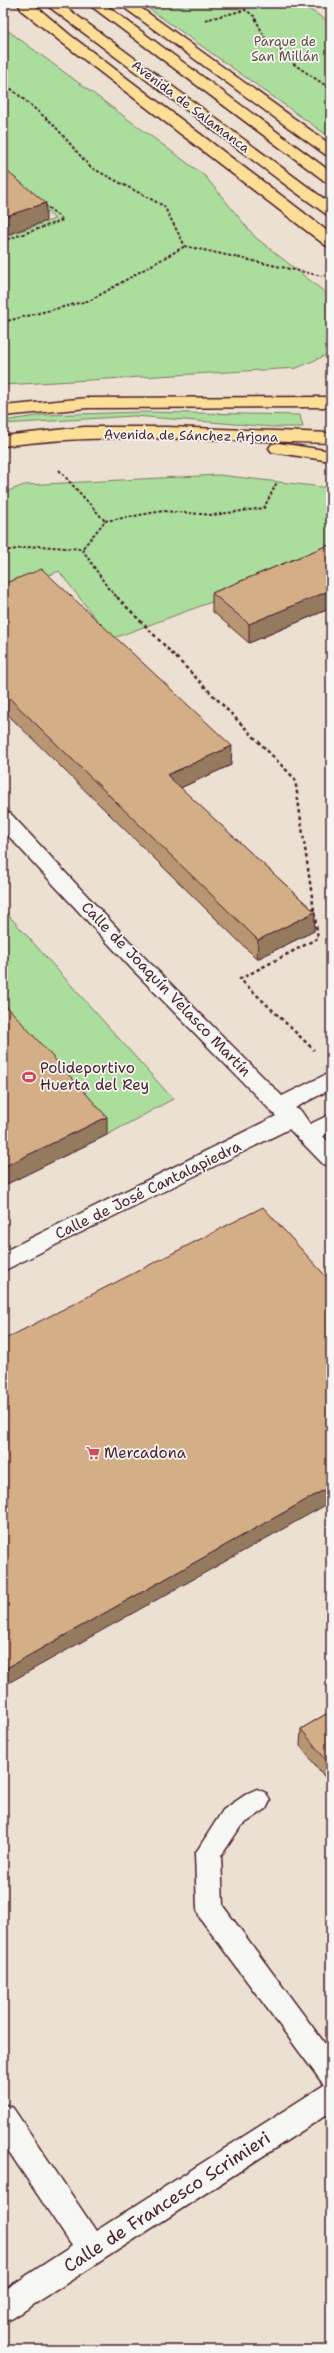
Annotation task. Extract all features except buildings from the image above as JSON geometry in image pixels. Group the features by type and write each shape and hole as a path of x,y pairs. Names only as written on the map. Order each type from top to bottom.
{"main road":[{"path":"26,3 28,8 85,54 188,130 331,242"},
{"name":"Avenida de Salamanca","path":"50,3 154,76 239,144 331,211"},
{"name":"Avenida de Salamanca","path":"94,3 331,179"},
{"path":"125,3 331,152"},
{"path":"3,411 88,403 331,402"},
{"name":"Avenida de Sánchez Arjona","path":"3,441 30,436 134,431 206,435 331,438"},
{"path":"206,435 331,456"}],"street":[{"name":"Calle de Joaquín Velasco Martín","path":"3,818 147,972 309,1134 331,1158"},
{"name":"Calle de José Cantalapiedra","path":"3,1262 287,1112 331,1080"},
{"path":"309,1134 331,1122"},
{"path":"257,1801 232,1818 208,1854 210,1909 331,2076"},
{"name":"Calle de Francesco Scrimieri","path":"3,2308 331,2096"},
{"path":"3,2118 92,2250"}],"path":[{"path":"236,3 254,16 266,40 295,65 331,89"},
{"path":"204,20 245,10"},
{"path":"3,82 53,124 90,167 164,206 185,246"},
{"path":"3,241 63,220 39,200"},
{"path":"3,322 91,300 185,246 322,276"},
{"path":"59,470 105,521"},
{"path":"82,549 105,521 163,511 213,515 264,508 280,476"},
{"path":"3,550 38,546 82,549"},
{"path":"82,549 108,588 295,779 318,938 240,979 320,1056"}],"green space":[{"name":"Parque de San Millán","path":"141,3 299,3 331,23 331,138"},
{"path":"3,27 205,176 255,237 331,297 331,353 297,368 3,385 3,237 55,219 3,173"},
{"path":"141,412 300,415 303,427 273,427 134,416 3,424 3,421 43,415"},
{"path":"219,475 331,488 331,558 111,639 59,571 3,594 3,493 24,485"},
{"path":"3,909 173,1099 107,1135 3,1186"}],"place":[{"name":"Polideportivo Huerta del Rey","path":"29,1077"},
{"name":"Mercadona","path":"93,1453"}]}
